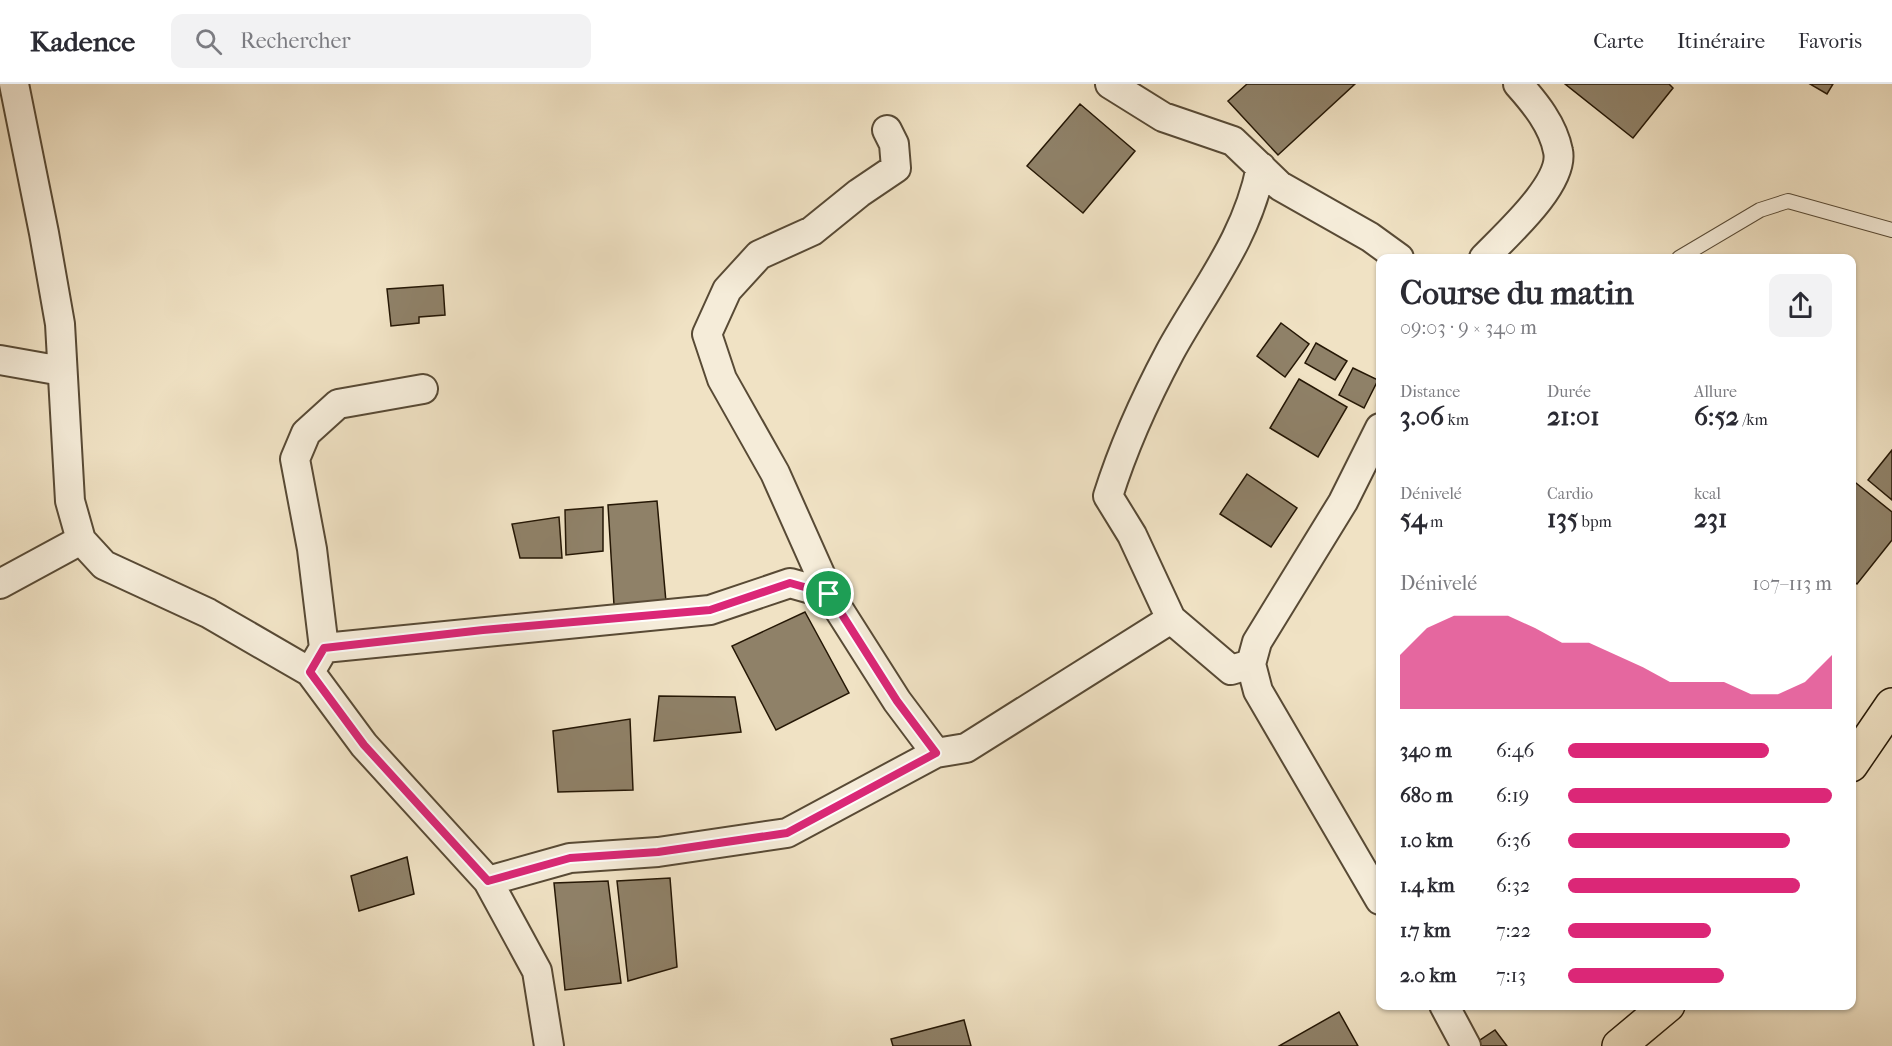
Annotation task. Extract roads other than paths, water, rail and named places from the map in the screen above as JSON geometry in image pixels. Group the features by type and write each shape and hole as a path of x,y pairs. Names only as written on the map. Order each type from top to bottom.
{"main road":[{"path":"1856,758 1892,705"},
{"path":"1619,1046 1662,1010"}],"street":[{"path":"14,84 60,324 70,501 81,540 104,565 317,660 483,630 710,610 790,583 829,594"},
{"path":"1110,84 1163,117 1233,141 1280,186 1370,237 1393,254"},
{"path":"1488,254 1534,207 1549,186 1559,153 1546,119 1518,84"},
{"path":"887,129 894,144 896,168 812,231 759,255 727,290 707,334 722,379 775,473 829,594 897,701 936,753"},
{"path":"1251,664 1231,670 1171,619 1132,535 1108,496 1123,447 1171,351 1247,220 1261,168"},
{"path":"0,360 62,371"},
{"path":"423,389 338,404 306,433 295,459 312,549 317,660 364,745 488,881 537,971 549,1046"},
{"path":"1376,436 1343,502 1257,642 1251,664 1258,691 1376,893"},
{"path":"0,584 81,540"},
{"path":"488,881 570,858 658,852 787,833 936,753 966,748 1171,619"},
{"path":"1447,1010 1466,1046"}],"lane":[{"path":"1686,254 1760,210 1788,201 1892,230"}]}
